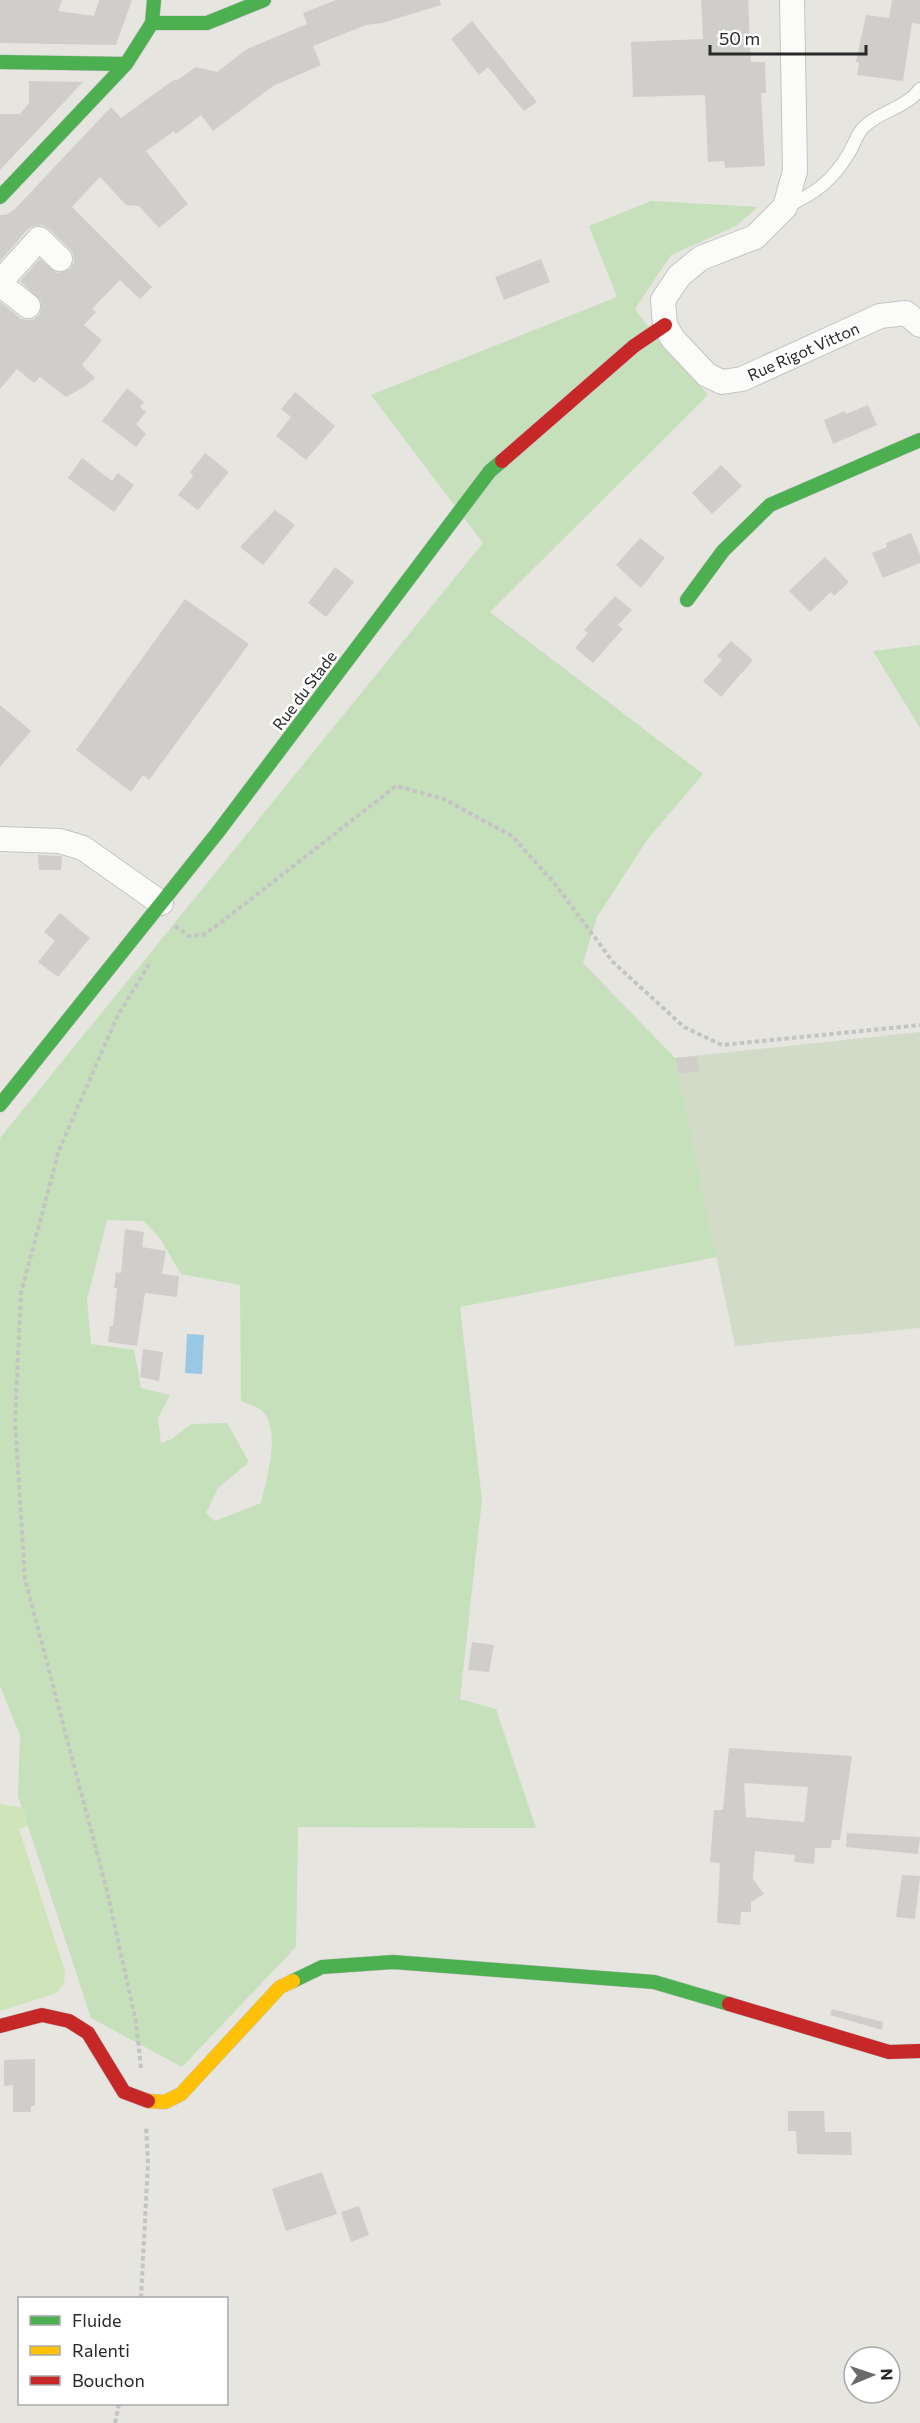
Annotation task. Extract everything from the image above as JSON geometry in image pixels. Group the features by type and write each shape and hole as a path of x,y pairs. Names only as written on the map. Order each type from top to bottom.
{"street":[{"path":"0,197 126,64 152,23 154,0"},
{"path":"152,23 207,23 264,0"},
{"path":"669,332 663,300 679,276 701,258 755,237 785,207 795,171 792,0"},
{"path":"0,62 126,64"},
{"path":"28,306 0,283 39,239 60,259"},
{"name":"Rue Rigot Vitton","path":"669,332 707,375 722,382 742,379 880,316 906,313 920,324"},
{"name":"Rue du Stade","path":"0,1105 218,832 490,471 634,346 669,332"},
{"path":"687,600 723,551 770,505 920,440"},
{"path":"0,839 60,841 83,848 161,903"},
{"path":"0,2026 42,2015 69,2021 88,2033 124,2092 144,2101 165,2102 181,2094 280,1987 322,1967 393,1962 654,1982 888,2052 920,2052"}],"lane":[{"path":"785,207 815,193 838,170 860,129 906,103 920,88"}],"path":[{"path":"168,934 174,925 189,936 203,935 211,930 396,786 444,799 512,836 555,884 613,962 684,1027 722,1045 920,1025"},
{"path":"141,2297 148,2162 136,2022 107,1891 25,1579 15,1421 21,1293 59,1150 117,1017 157,953"},
{"path":"115,2423 119,2405"}],"green space":[{"path":"651,201 758,207 736,226 671,255 635,309 708,395 490,612 703,774 647,840 597,917 583,963 675,1058 717,1257 460,1307 482,1500 460,1699 496,1709 536,1828 298,1827 296,1947 182,2067 91,2018 18,1796 20,1735 0,1686 0,1138 483,543 371,395 617,297 589,226","holes":["107,1220 144,1221 161,1240 181,1274 240,1285 241,1401 260,1409 268,1419 271,1429 271,1455 261,1503 215,1521 206,1513 218,1488 249,1462 227,1423 191,1424 172,1439 161,1443 158,1418 170,1395 141,1388 134,1350 91,1344 87,1300"]},
{"path":"920,645 920,728 873,651"},
{"path":"920,1032 920,1328 735,1346 675,1058"},
{"path":"0,1804 25,1808 28,1826 19,1829 65,1971 64,1983 57,1993 0,2011"}],"water":[{"path":"187,1334 204,1335 202,1374 185,1373"}],"building":[{"path":"0,0 62,0 58,11 94,16 99,0 132,0 116,45 0,43"},
{"path":"336,0 440,0 441,5 382,23 366,25 313,46 321,65 273,86 213,131 201,115 176,134 174,131 146,151 188,204 159,228 139,206 126,205 100,177 72,207 152,287 140,299 120,280 92,309 96,312 84,325 102,340 82,365 95,378 84,387 66,397 40,377 34,383 17,369 0,389 0,302 20,318 34,319 40,314 41,301 20,281 40,259 57,273 70,269 74,262 70,249 42,225 28,229 0,261 0,215 6,215 14,210 111,107 121,118 175,79 176,81 196,67 217,72 247,49 307,24 303,13"},
{"path":"701,0 748,0 751,62 765,62 766,93 761,93 765,166 725,168 724,161 708,162 705,95 633,97 631,42 703,39"},
{"path":"892,0 920,0 920,24 912,23 903,81 857,75 859,63 856,62 866,15 889,18"},
{"path":"472,21 537,102 524,111 488,67 479,75 451,39"},
{"path":"29,81 83,82 0,170 0,114 20,114 29,103"},
{"path":"541,259 550,282 504,300 495,277"},
{"path":"127,388 144,402 140,407 146,412 136,424 146,434 136,447 102,421"},
{"path":"295,392 335,426 306,460 276,436 291,417 281,409"},
{"path":"868,405 877,425 833,444 824,420"},
{"path":"205,453 229,472 198,510 178,495 193,476 190,472"},
{"path":"82,458 112,481 118,473 134,485 114,512 68,478"},
{"path":"721,465 742,486 712,514 692,493"},
{"path":"275,510 295,525 263,565 240,547"},
{"path":"911,533 920,555 920,563 883,578 872,553 887,547 886,543"},
{"path":"640,538 665,558 641,588 616,565"},
{"path":"825,557 849,582 834,596 831,592 810,612 789,591"},
{"path":"335,567 354,582 326,617 308,603"},
{"path":"615,596 632,610 618,625 623,629 593,663 575,648 588,633 584,630"},
{"path":"185,599 249,644 149,780 143,775 131,792 76,750"},
{"path":"731,641 753,660 721,697 703,681 722,660 717,656"},
{"path":"0,705 31,731 0,767"},
{"path":"38,855 62,856 61,870 39,870"},
{"path":"60,913 90,938 58,977 38,962 55,941 44,932"},
{"path":"697,1056 700,1071 679,1074 675,1058"},
{"path":"125,1229 144,1232 142,1247 166,1251 162,1274 179,1276 177,1297 145,1293 137,1346 108,1342 110,1326 113,1326 117,1288 114,1288 116,1272 121,1273"},
{"path":"143,1349 163,1352 159,1381 140,1377"},
{"path":"472,1642 494,1645 489,1672 468,1670"},
{"path":"729,1748 852,1756 840,1840 832,1840 831,1848 815,1848 814,1864 794,1862 795,1855 755,1851 753,1879 764,1894 751,1902 751,1912 741,1912 740,1925 717,1923 720,1863 710,1862 714,1810 723,1810","holes":["744,1783 808,1787 804,1822 746,1817"]},
{"path":"847,1833 920,1837 918,1854 846,1847"},
{"path":"902,1875 920,1876 915,1919 896,1917"},
{"path":"832,2009 883,2022 882,2030 830,2015"},
{"path":"35,2059 35,2106 31,2106 31,2112 13,2112 13,2085 4,2086 4,2060"},
{"path":"788,2111 824,2111 825,2132 851,2132 852,2155 797,2154 796,2131 788,2131"},
{"path":"322,2172 337,2214 286,2231 272,2189"},
{"path":"359,2206 369,2235 351,2242 341,2212"}],"traffic: fast":[{"path":"0,197 126,64 152,23 154,0"},
{"path":"152,23 207,23 264,0"},
{"path":"0,62 126,64"},
{"path":"687,600 723,551 770,505 920,440"},
{"path":"0,1105 218,832 490,471 502,461"},
{"path":"293,1981 322,1967 393,1962 654,1982 729,2004"}],"traffic: slow":[{"path":"148,2101 165,2102 181,2094 280,1987 293,1981"}],"traffic: jam":[{"path":"502,461 634,346 665,325"},
{"path":"729,2004 889,2052 920,2051"},
{"path":"0,2026 42,2015 69,2021 88,2033 124,2092 148,2101"}]}
